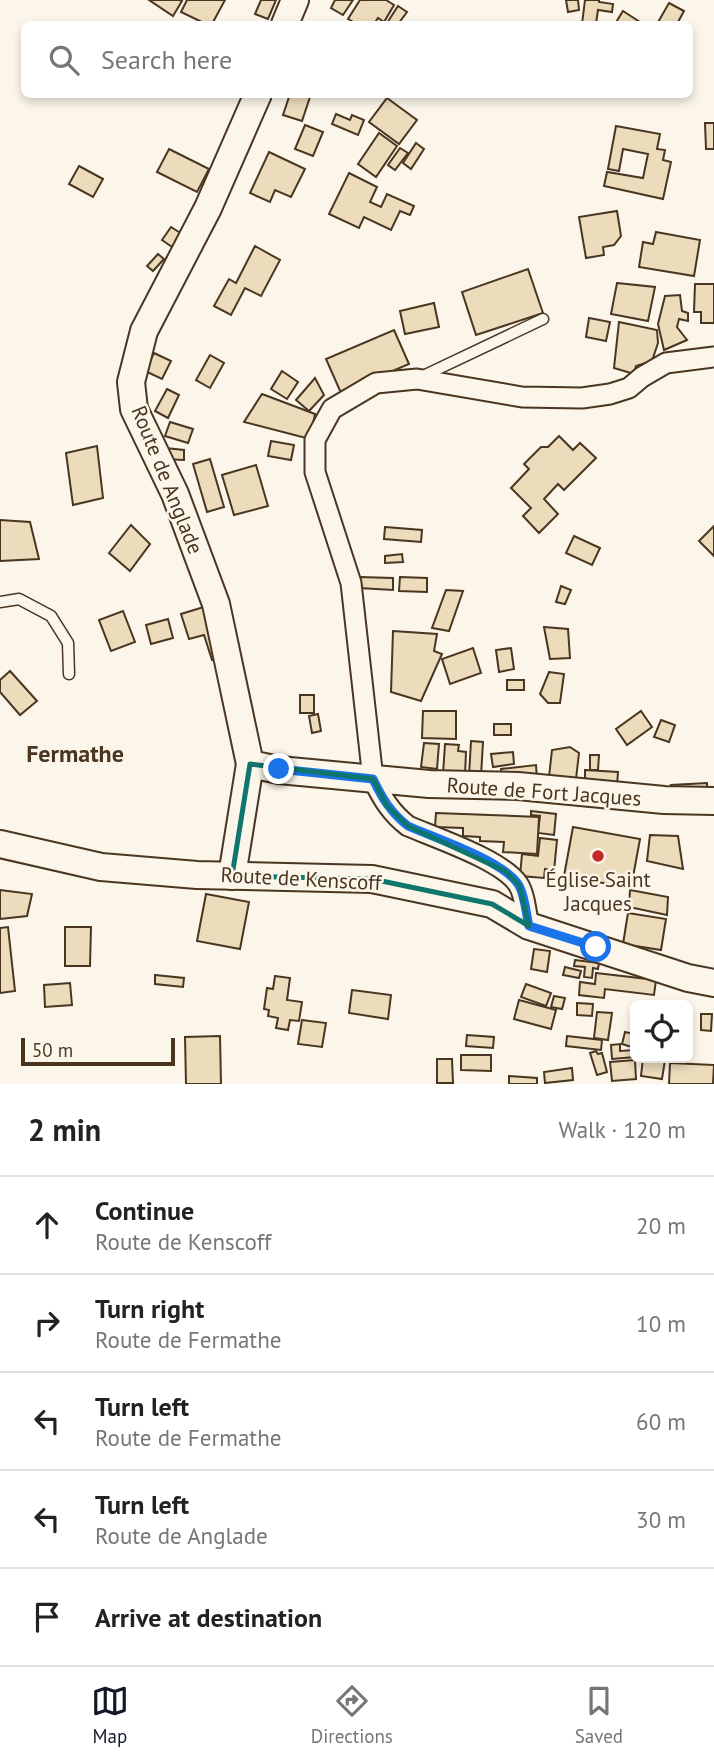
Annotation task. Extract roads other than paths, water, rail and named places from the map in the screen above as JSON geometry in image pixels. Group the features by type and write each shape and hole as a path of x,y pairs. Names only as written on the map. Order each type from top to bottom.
{"street":[{"path":"286,21 295,0"},
{"name":"Route de Anglade","path":"250,764 216,604 175,494 134,409 131,382 144,331 208,208 256,98"},
{"path":"529,926 520,885 491,863 408,826 387,806 373,779 351,583 315,472 315,440 332,408 376,383 417,379 522,397 582,398 629,388 666,363 714,357"},
{"path":"232,876 250,764 373,779"},
{"name":"Route de Fort Jacques","path":"373,779 429,784 518,786 664,800 714,801"},
{"name":"Route de Kenscoff","path":"0,844 101,867 232,876 372,879 492,904 529,926 688,978 714,983"}],"lane":[{"path":"417,379 543,319"},
{"path":"0,602 19,599 51,616 68,643 69,674"}],"place":[{"name":"Église Saint Jacques","path":"598,856"}],"district":[{"name":"Fermathe","path":"75,754"}]}
